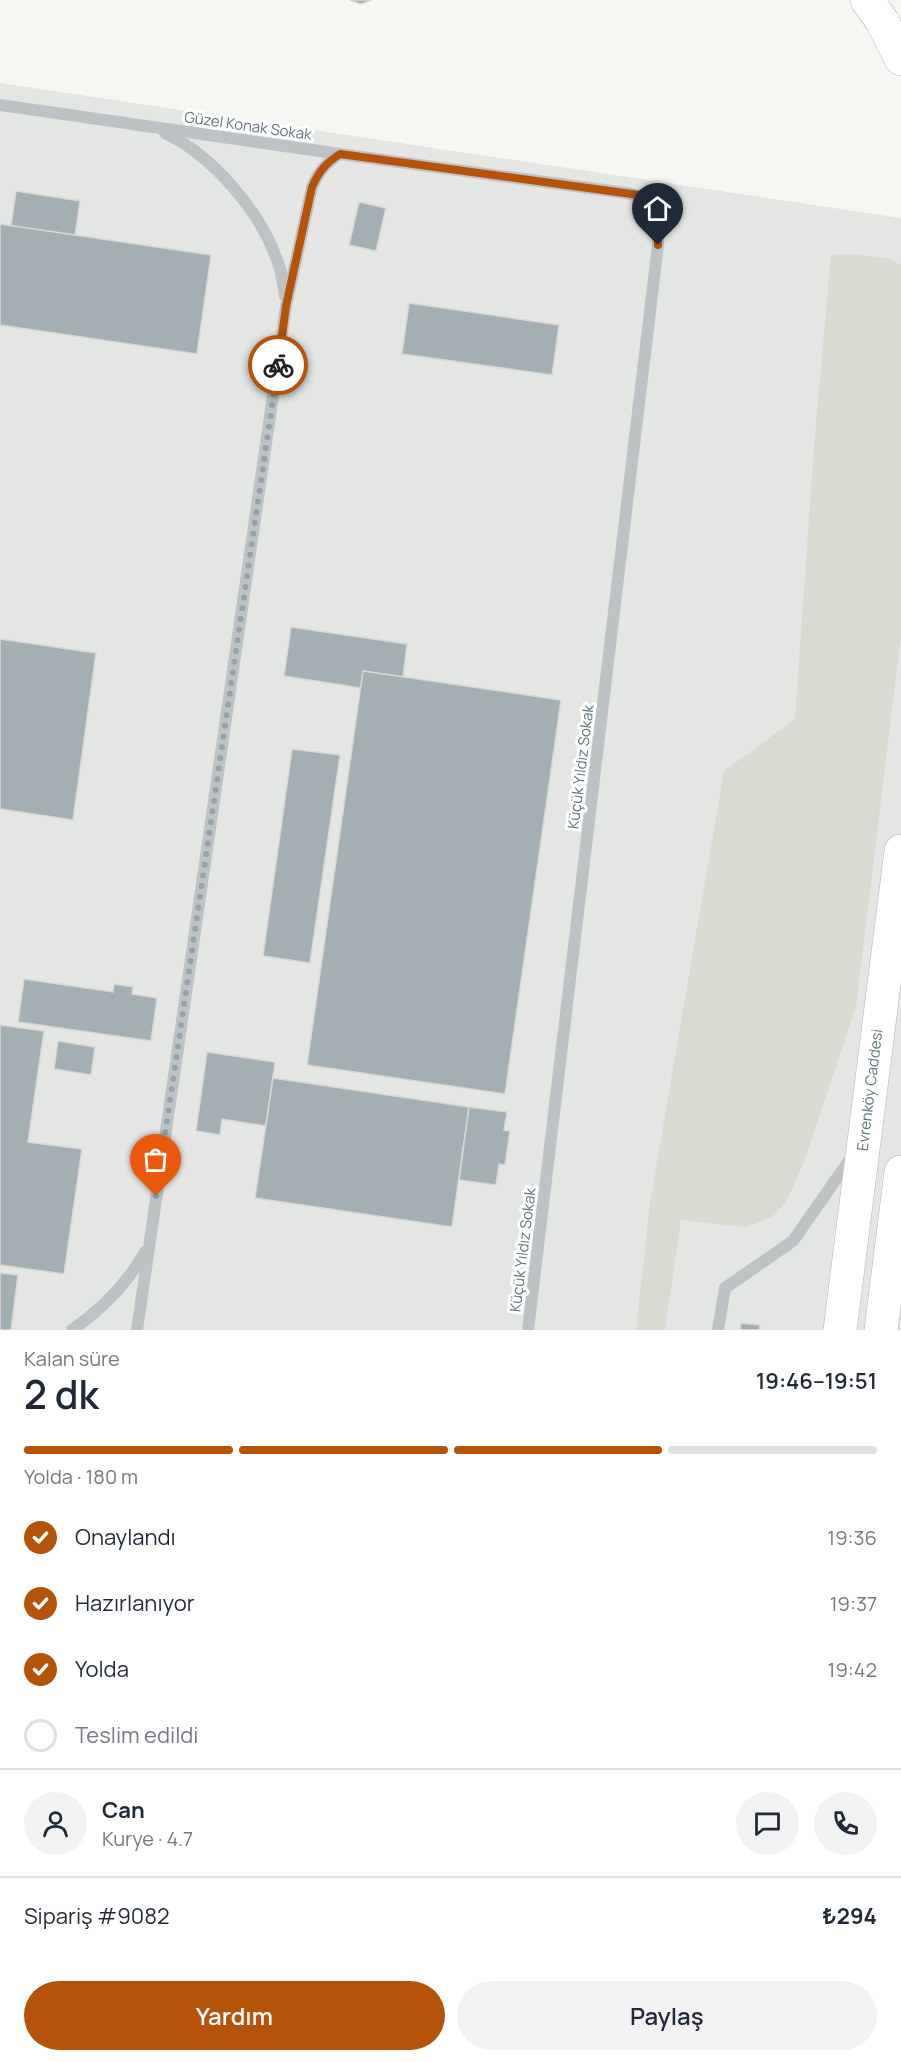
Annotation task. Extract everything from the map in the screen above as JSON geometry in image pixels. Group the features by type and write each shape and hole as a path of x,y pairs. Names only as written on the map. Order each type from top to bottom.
{"main road":[{"path":"867,0 882,21 901,59"},
{"name":"Evrenköy Caddesi","path":"840,1330 901,851"},
{"path":"881,1330 896,1265 901,1172"}],"lane":[{"name":"Güzel Konak Sokak","path":"0,105 639,195 654,208"},
{"name":"Güzel Konak Sokak","path":"153,128 177,139 194,151 225,178 245,204 269,241 277,260 283,279 286,306"},
{"name":"Güzel Konak Sokak","path":"137,1330 286,306 312,187 327,162 340,154"},
{"name":"Küçük Yıldız Sokak","path":"528,1330 658,245 657,218 654,208"},
{"path":"718,1330 725,1288 793,1241 864,1139"},
{"name":"Güzel Konak Sokak","path":"72,1330 114,1294 137,1266 150,1243"}],"shaded area":[{"path":"0,83 901,218 901,1330 0,1330"},
{"path":"850,254 887,258 901,265 901,636 856,1007 805,1159 788,1198 770,1218 746,1227 681,1220 665,1330 636,1330 650,1203 724,771 795,719 814,446 831,255"}],"building":[{"path":"350,0 372,0 361,4"},
{"path":"16,191 80,201 75,236 11,226"},
{"path":"359,202 386,208 376,251 349,245"},
{"path":"0,224 211,255 197,354 0,325"},
{"path":"409,303 559,325 552,375 402,354"},
{"path":"291,627 407,644 403,677 363,671 361,688 284,676"},
{"path":"0,639 96,653 73,820 0,809"},
{"path":"363,671 561,700 505,1094 307,1065"},
{"path":"292,749 340,755 310,963 263,956"},
{"path":"24,979 113,992 114,984 133,987 132,994 157,998 151,1041 18,1022"},
{"path":"0,1025 44,1031 28,1142 82,1149 64,1274 0,1265"},
{"path":"58,1041 95,1047 91,1075 54,1069"},
{"path":"207,1052 275,1062 266,1126 222,1119 220,1135 196,1131"},
{"path":"273,1078 469,1107 452,1227 255,1198"},
{"path":"469,1107 507,1112 504,1130 510,1131 505,1165 499,1164 496,1185 459,1180"},
{"path":"0,1273 18,1275 11,1330 0,1330"},
{"path":"741,1323 760,1325 759,1330 740,1330"}],"way so far":[{"path":"156,1196 278,365"}],"route":[{"path":"278,365 286,306 312,187 327,162 340,154 639,195 654,208 657,218 658,245"}]}
